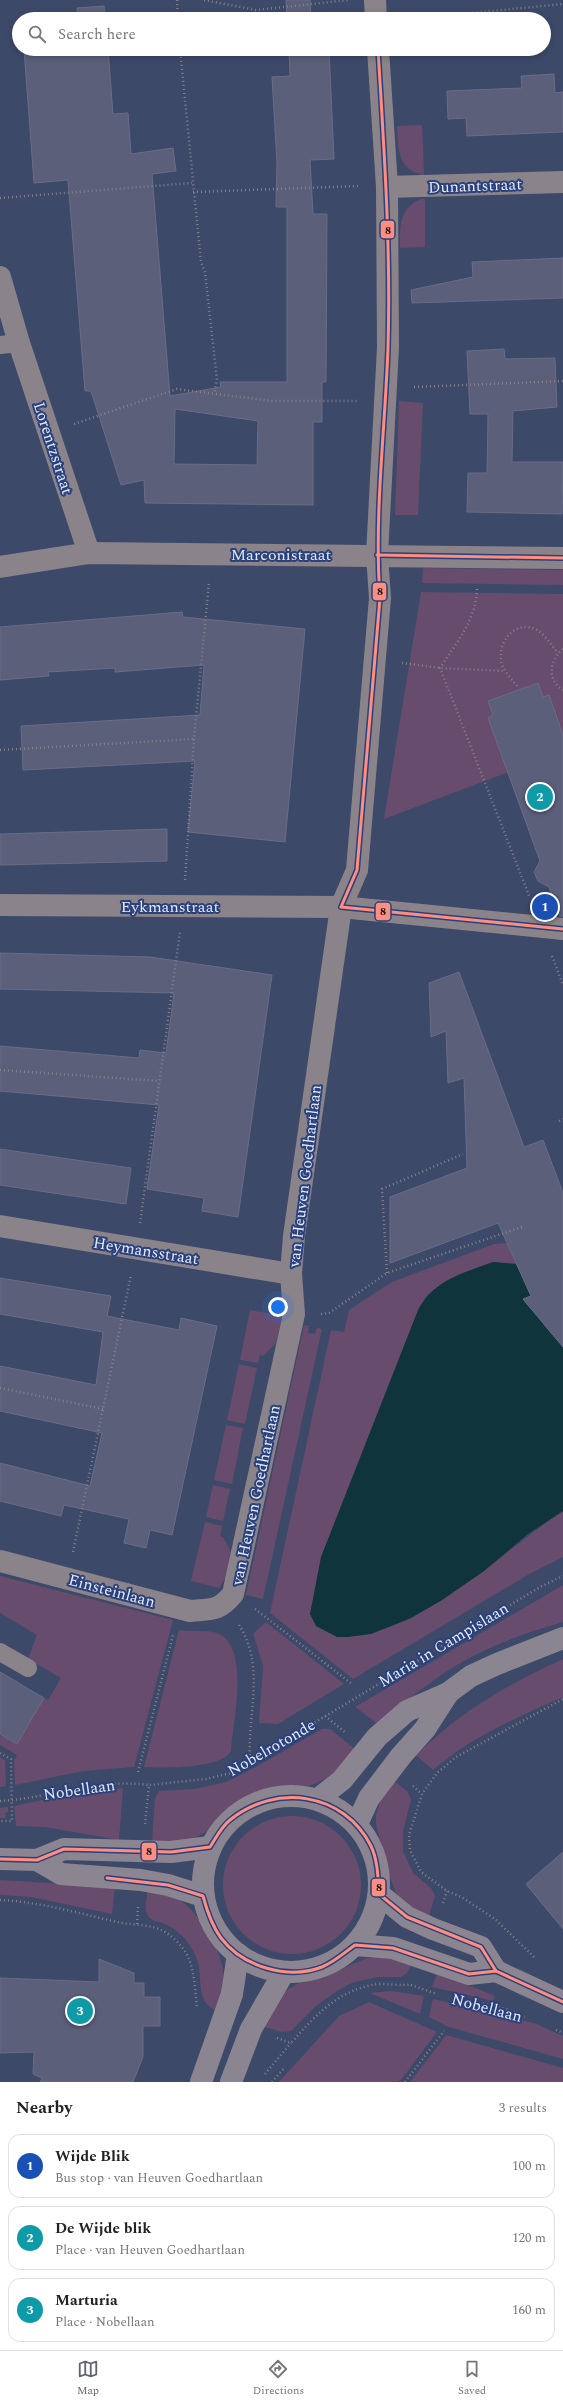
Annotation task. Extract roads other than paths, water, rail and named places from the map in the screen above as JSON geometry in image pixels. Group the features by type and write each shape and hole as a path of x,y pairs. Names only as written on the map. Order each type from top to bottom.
{"main road":[{"path":"318,1799 342,1780 377,1737 408,1711 448,1693 471,1676 563,1638"},
{"path":"357,1824 369,1798 401,1756 426,1729 448,1693"},
{"path":"286,1795 318,1799 339,1809 357,1824 372,1851 378,1869 379,1894 371,1921 354,1945 334,1961 310,1970 284,1972 260,1966 238,1954 225,1943 214,1929 203,1896 203,1871 210,1848 229,1821 255,1803 286,1795"},
{"path":"0,1859 37,1860 64,1849 171,1852 210,1848"},
{"path":"37,1860 61,1874 141,1880 168,1885 203,1896"},
{"path":"379,1894 407,1917 433,1930 481,1947 496,1971"},
{"name":"Nobellaan","path":"354,1945 394,1948 422,1956 469,1974 496,1971 563,2002"},
{"path":"201,2082 232,1994 238,1954"},
{"path":"231,2082 251,2029 284,1972"}],"street":[{"path":"375,0 376,12"},
{"name":"van Heuven Goedhartlaan","path":"231,1606 294,1314 291,1274 294,1236 340,907 357,870 380,598 377,555 388,347 387,187 378,56"},
{"name":"Dunantstraat","path":"387,187 563,182"},
{"name":"Lorentzstraat","path":"0,277 10,344 49,432 89,553"},
{"name":"Marconistraat","path":"0,567 89,553 563,558"},
{"name":"Eykmanstraat","path":"0,905 340,907"},
{"path":"340,907 552,929"},
{"name":"Heymansstraat","path":"0,1226 291,1274"},
{"name":"Einsteinlaan","path":"0,1561 190,1611 214,1610 231,1606"}],"lane":[{"path":"0,1652 28,1668"}],"place":[{"name":"De Wijde blik","path":"540,797"},
{"name":"Wijde Blik","path":"545,907"},
{"name":"Marturia","path":"80,2011"}]}
